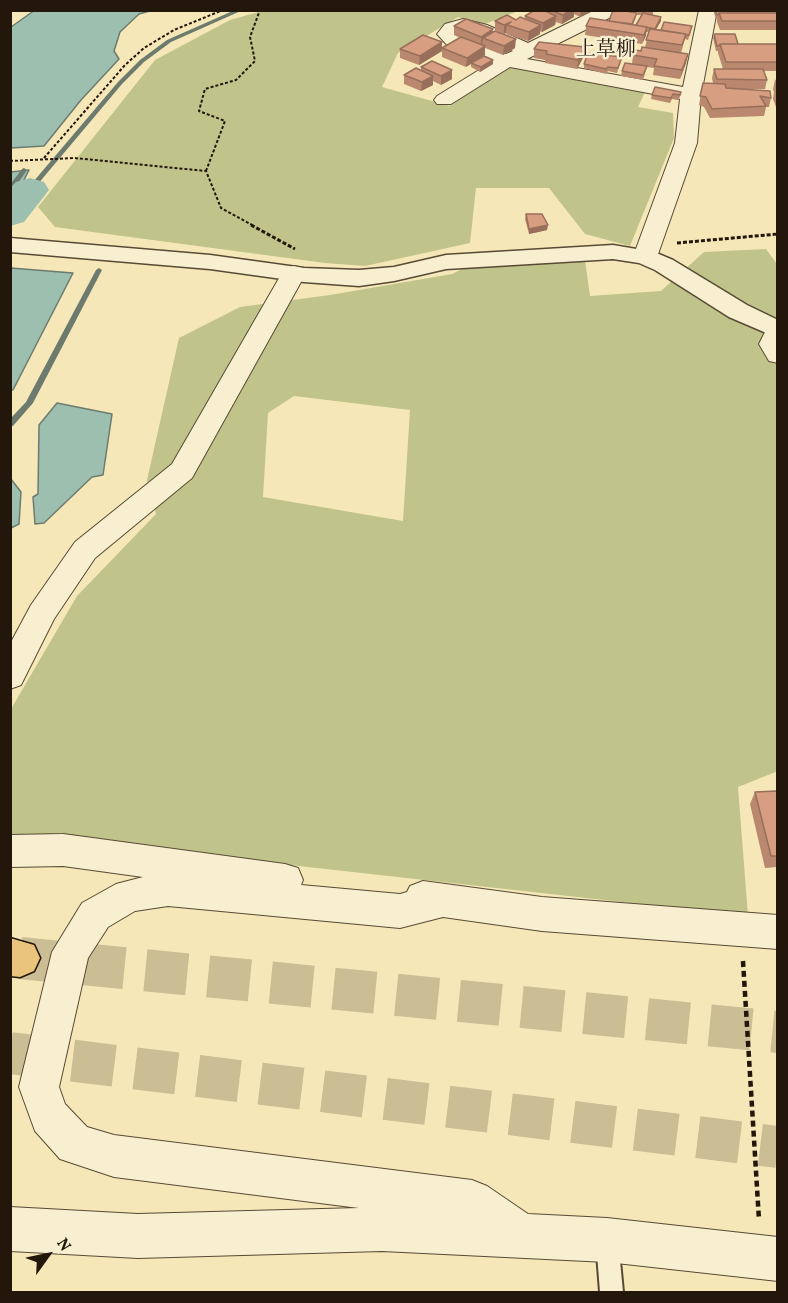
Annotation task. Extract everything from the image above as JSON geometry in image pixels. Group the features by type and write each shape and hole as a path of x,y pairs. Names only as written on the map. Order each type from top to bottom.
{"street":[{"path":"444,100 527,50 610,10"},
{"path":"648,251 686,143 691,95 708,10"},
{"path":"527,50 480,29 463,25 452,28 446,34 454,42 507,61 691,95"},
{"path":"11,245 210,262 294,273 359,278 394,274 446,262 648,251 664,265 738,311 777,330 772,344 777,355"},
{"path":"10,676 42,613 84,550 182,471 294,273"},
{"path":"10,851 63,850 542,914 777,932"},
{"path":"442,901 400,911 168,889 129,896 95,915 71,952 39,1087 49,1118 75,1144 114,1156 472,1202 522,1236"},
{"path":"10,1229 138,1236 382,1229 607,1240 773,1241"}],"lane":[{"path":"607,1240 612,1293"}],"path":[{"path":"44,158 125,65 144,48 174,30 223,10"},
{"path":"260,10 250,37 255,61 237,80 205,89 199,111 225,121 206,171 220,208 281,243"},
{"path":"10,161 74,158 206,171"},
{"path":"648,251 777,234"},
{"path":"742,950 759,1221 773,1241"}],"green space":[{"path":"262,11 518,11 485,24 458,17 398,53 382,87 450,106 505,66 646,90 638,107 673,113 674,138 630,246 585,234 549,188 476,188 470,243 365,266 325,263 55,227 38,207 155,60 230,20"},
{"path":"766,249 777,264 778,771 738,787 748,916 11,834 11,709 77,596 156,514 147,480 179,338 240,307 330,295 452,274 468,266 585,260 590,296 661,291 704,252","holes":["294,396 410,410 403,521 263,497 268,413"]}],"shaded area":[{"path":"35,10 150,11 139,14 120,32 114,51 119,59 81,100 44,146 11,148 11,27"},
{"path":"29,170 20,188 11,209 11,172"},
{"path":"11,268 73,273 13,390 10,390"},
{"path":"57,403 112,414 103,475 92,477 44,523 35,524 33,497 38,494 39,425"},
{"path":"11,479 21,492 19,524 11,528"}],"building":[{"path":"535,10 543,10 556,16 543,23 525,16"},
{"path":"550,10 571,10 563,15"},
{"path":"613,10 637,13 632,24 609,21"},
{"path":"715,10 727,10 728,13 717,15"},
{"path":"643,13 661,17 655,29 636,25"},
{"path":"719,13 777,13 777,21 722,21"},
{"path":"507,15 516,20 520,17 541,25 529,32 507,25 511,22 504,25 495,21"},
{"path":"590,18 647,27 644,35 586,26"},
{"path":"466,19 493,29 481,37 454,26"},
{"path":"664,22 692,26 689,35 685,35 661,30"},
{"path":"650,29 686,34 682,45 646,40"},
{"path":"495,31 516,39 504,46 483,38"},
{"path":"714,34 735,34 738,44 717,46"},
{"path":"423,35 442,42 420,56 400,49"},
{"path":"461,37 485,46 467,58 442,48"},
{"path":"539,42 585,47 578,60 546,54 547,51 534,49"},
{"path":"720,44 777,44 777,62 726,62"},
{"path":"642,47 688,54 682,70 654,66 657,59 633,55 635,50 641,51"},
{"path":"588,53 622,57 618,68 608,67 606,69 584,64"},
{"path":"484,56 493,60 481,67 471,63"},
{"path":"432,61 452,70 441,76 421,67"},
{"path":"625,63 647,66 643,75 622,71"},
{"path":"416,68 433,76 422,82 404,75"},
{"path":"714,69 763,69 767,80 717,79"},
{"path":"703,83 725,84 726,88 770,91 771,98 760,96 766,106 712,109 706,97 700,96"},
{"path":"655,87 681,92 680,95 673,94 671,98 652,95"},
{"path":"526,214 542,214 548,225 529,229"},
{"path":"777,791 777,856 771,856 755,792"}],"waterway":[{"path":"24,170 12,187 30,190 120,83 142,61 169,41 241,10"},
{"path":"10,214 30,190"},
{"path":"10,424 29,403 99,270"}],"tunnel":[{"path":"20,958 778,1032"},
{"path":"10,1053 778,1147"}],"district":[{"name":"上草柳","path":"606,51"}]}
